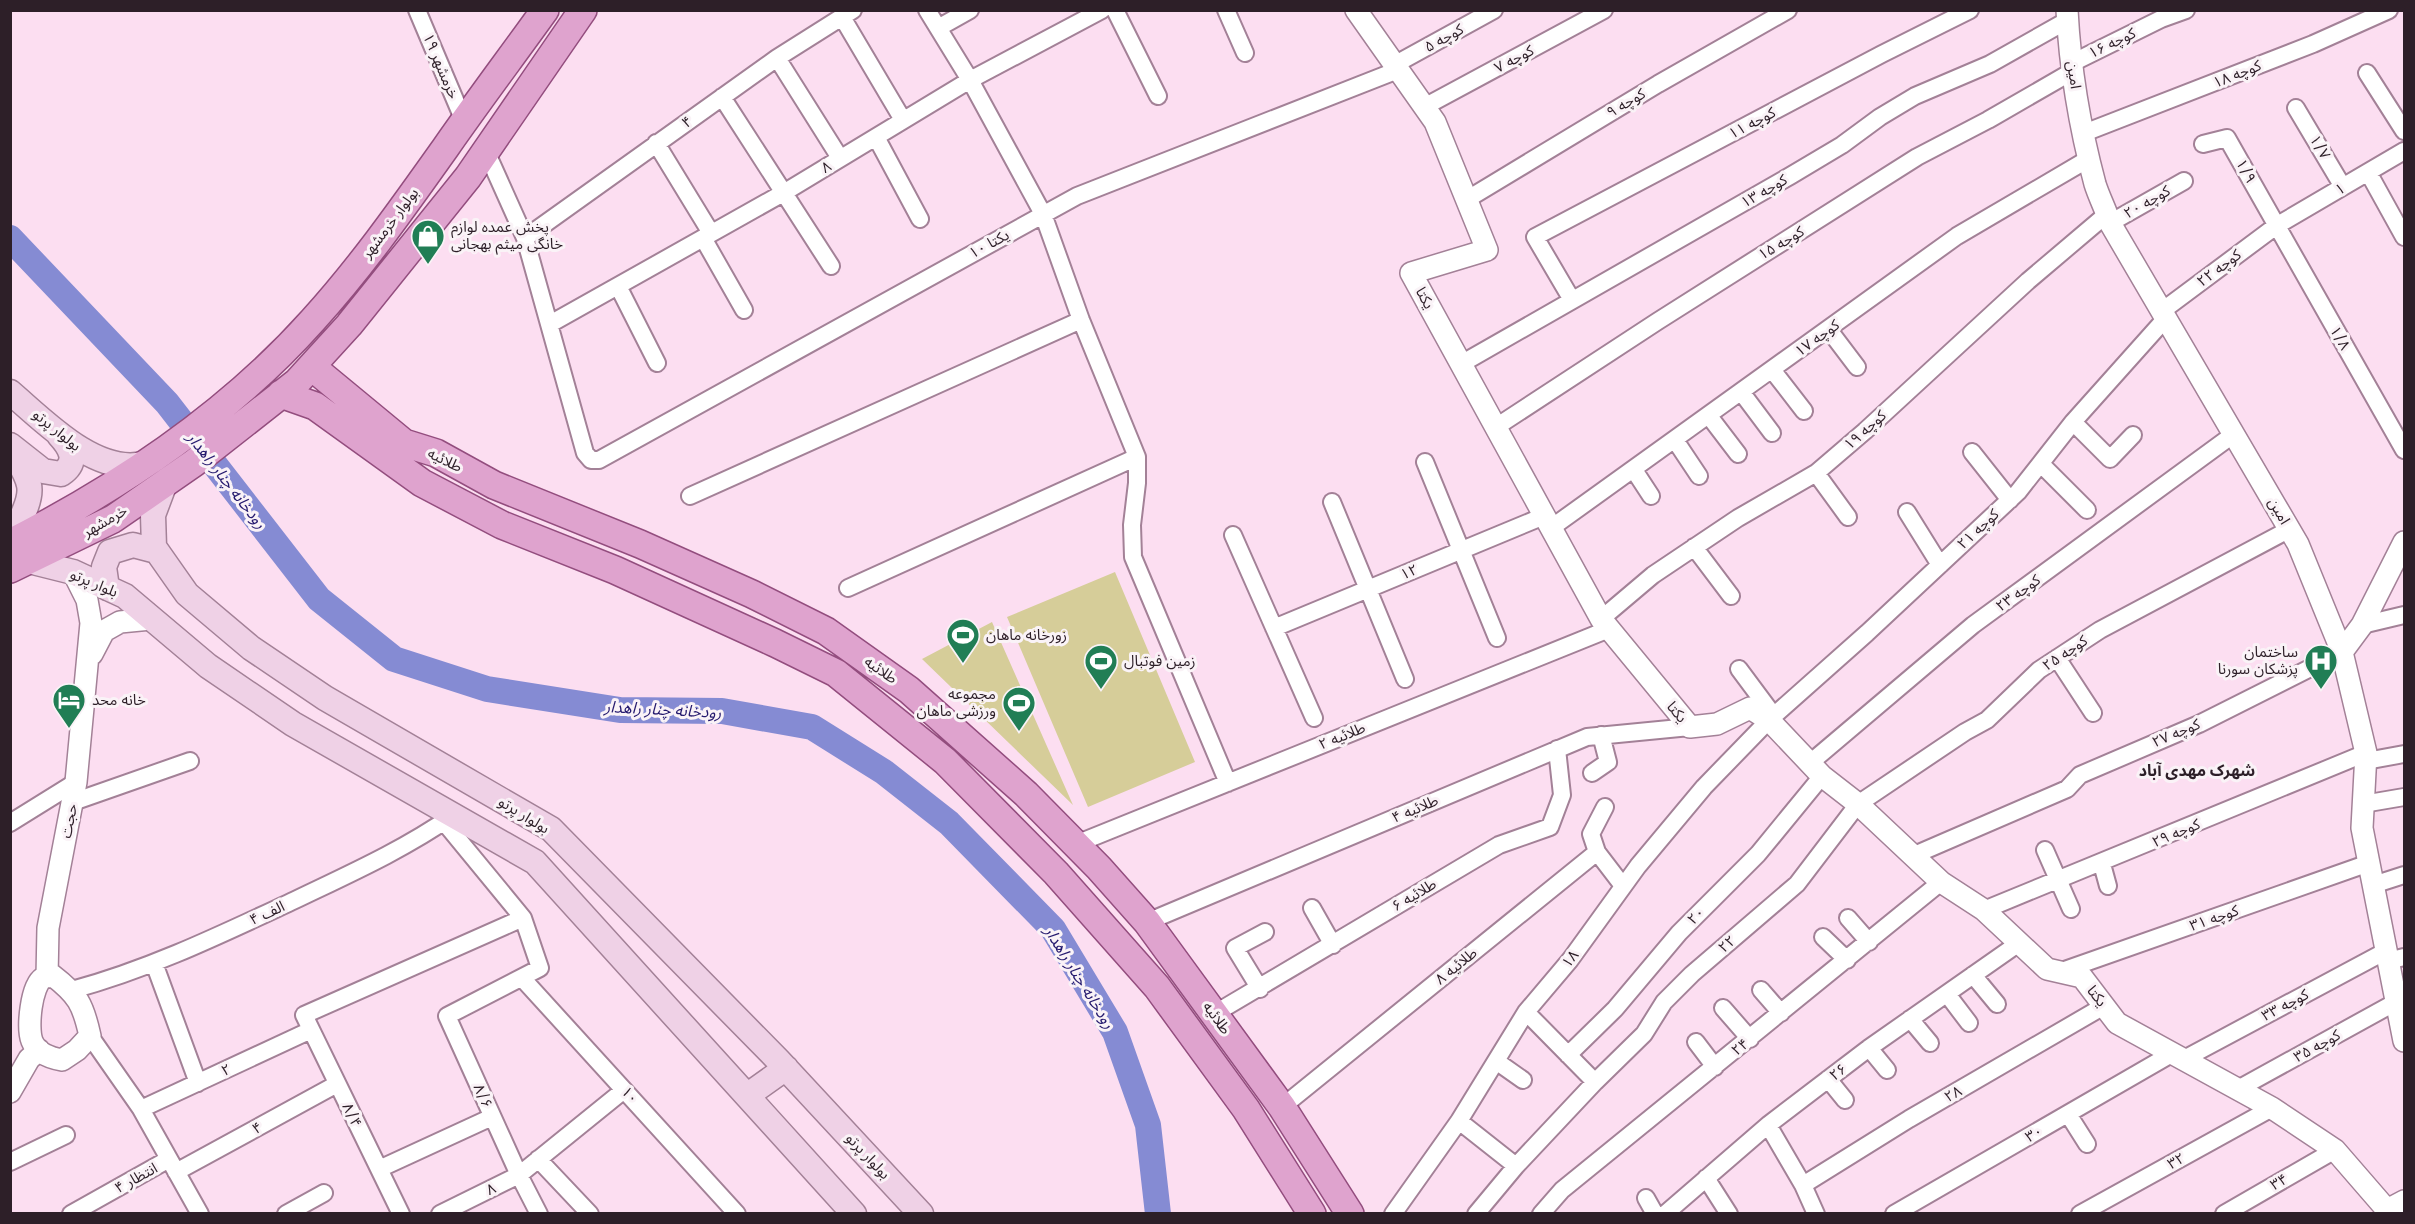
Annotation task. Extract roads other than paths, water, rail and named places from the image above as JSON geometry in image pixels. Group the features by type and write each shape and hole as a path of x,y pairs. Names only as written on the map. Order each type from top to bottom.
{"main road":[{"name":"بولوار خرمشهر","path":"221,426 313,321 384,235 545,10"},
{"path":"221,426 281,394 312,367 468,177 583,10"},
{"name":"طلائیه","path":"312,367 404,443 436,453 494,485 640,544 752,594 826,631 909,690 1026,794 1076,844 1147,922 1282,1107 1350,1214"},
{"name":"بولوار پرتو","path":"10,392 87,454 117,465 143,464"},
{"name":"طلائیه","path":"281,394 315,406 422,483 502,525 615,570 775,643 836,674 945,761 1056,873 1157,987 1246,1109 1312,1214"},
{"path":"10,445 43,471 61,474 70,466 72,453 48,424"},
{"name":"خرمشهر","path":"16,558 66,514 176,442 221,426"},
{"name":"خرمشهر","path":"16,558 113,519 194,463 221,426"},
{"path":"10,445 30,486 28,501 15,529 10,533"},
{"path":"156,551 153,515 165,483"},
{"path":"107,588 104,567 110,552 133,545 156,551"},
{"name":"بولوار پرتو","path":"156,551 187,594 251,648 325,698 551,829 786,1068 921,1214"},
{"name":"بلوار پرتو","path":"16,558 73,572 124,596 152,619"},
{"path":"152,619 208,666 305,731 448,819 535,862 854,1214"},
{"path":"305,731 325,698"},
{"path":"748,1095 786,1068"}],"street":[{"name":"۱۹ خرمشهر","path":"417,10 464,122"},
{"path":"927,10 970,80 1042,214 1081,320 1137,457 1137,483 1132,525 1133,557 1227,783"},
{"path":"938,28 970,10"},
{"name":"۸","path":"550,324 785,192 970,80 1102,10"},
{"path":"1115,10 1158,96"},
{"path":"1226,10 1245,53"},
{"name":"یکتا","path":"1356,10 1435,122 1487,250 1411,273 1605,624 1690,727 1717,724 1750,708 1772,718 1816,770 1858,804 1941,882 1984,910 2047,969 2082,977 2117,1023 2272,1108 2335,1150 2390,1208"},
{"name":"کوچه ۵","path":"1396,68 1494,10"},
{"name":"کوچه ۷","path":"1424,107 1604,10"},
{"name":"کوچه ۹","path":"1466,200 1658,84 1788,10"},
{"name":"کوچه ۱۱","path":"1572,300 1535,237 1970,10"},
{"name":"کوچه ۱۶","path":"2073,67 2161,19 2186,10"},
{"name":"کوچه ۱۸","path":"2084,133 2302,48 2389,10"},
{"path":"848,14 903,120"},
{"name":"۴","path":"525,238 777,58 848,14"},
{"name":"امین","path":"2068,15 2073,67 2084,133 2096,185 2109,219 2290,529 2342,652 2366,757 2362,828 2373,885 2393,956 2404,1041"},
{"name":"کوچه ۱۳","path":"1461,364 1833,150 1915,96 1990,64 2068,15"},
{"path":"777,58 840,158"},
{"name":"کوچه ۱۵","path":"1496,428 1658,321 1917,157 1988,120 2073,67"},
{"name":"۱۰ یکتا","path":"550,324 585,453 591,460 599,460 1077,196 1396,68"},
{"path":"2367,73 2404,132"},
{"path":"722,97 831,266"},
{"name":"۱/۷","path":"2296,108 2343,187"},
{"path":"876,136 920,219"},
{"name":"۱/۹","path":"2203,144 2227,138 2276,226"},
{"path":"656,143 744,310"},
{"path":"486,151 525,238 550,324"},
{"name":"۱","path":"2276,226 2404,151"},
{"name":"کوچه ۱۷","path":"1548,522 1634,470 1957,236 2090,158"},
{"path":"2368,172 2404,237"},
{"name":"کوچه ۲۰","path":"2109,219 2184,181"},
{"name":"کوچه ۱۹","path":"1605,624 1653,574 1738,518 1816,473 2028,281 2109,219"},
{"name":"کوچه ۲۲","path":"2164,314 2276,226"},
{"name":"۱/۸","path":"2276,226 2404,450"},
{"path":"618,286 657,363"},
{"name":"کوچه ۲۱","path":"1772,718 2010,500 2164,314"},
{"path":"690,496 1081,320"},
{"path":"1829,330 1857,367"},
{"path":"1773,371 1803,411"},
{"path":"1742,393 1772,433"},
{"path":"1709,416 1738,454"},
{"path":"2073,422 2110,459 2133,435"},
{"name":"کوچه ۲۳","path":"1816,770 1973,625 2234,434"},
{"path":"1675,440 1699,476"},
{"path":"1972,452 2010,500"},
{"path":"848,588 1137,457"},
{"path":"1425,462 1497,638"},
{"path":"2040,464 2087,510"},
{"path":"1634,470 1651,496"},
{"path":"1816,473 1848,518"},
{"path":"1332,502 1405,679"},
{"path":"1907,512 1940,565"},
{"name":"۱۲","path":"1275,628 1461,550 1548,522"},
{"name":"کوچه ۲۵","path":"1858,804 1965,732 1987,720 2039,670 2100,630 2290,529"},
{"path":"1233,535 1314,718"},
{"path":"2342,652 2362,625 2404,542"},
{"path":"1694,547 1731,596"},
{"name":"حجت","path":"47,977 48,928 75,792 91,623 87,600 73,572"},
{"path":"2362,625 2404,615"},
{"path":"86,665 104,631 120,622 152,619"},
{"name":"طلائیه ۲","path":"1076,844 1605,624"},
{"name":"کوچه ۲۷","path":"1912,856 2067,789 2080,775 2199,724 2342,652"},
{"path":"2057,658 2092,713"},
{"path":"1739,669 1772,718"},
{"name":"۱۸","path":"1393,1214 1459,1121 1526,1012 1570,960 1623,886 1704,787 1772,718"},
{"name":"طلائیه ۴","path":"1147,922 1587,737 1690,727"},
{"path":"1592,773 1608,762 1601,735"},
{"name":"طلائیه ۶","path":"1214,1014 1260,989 1499,844 1550,827 1562,795 1557,749"},
{"path":"2366,757 2404,754"},
{"name":"کوچه ۲۹","path":"1984,910 2059,882 2366,757"},
{"path":"10,823 75,792 190,760"},
{"name":"۲۰","path":"1568,1055 1615,1009 1678,933 1758,854 1816,770"},
{"path":"2363,804 2404,797"},
{"name":"۲۲","path":"1476,1214 1516,1166 1644,1034 1664,1002 1692,974 1797,884 1858,804"},
{"path":"1605,807 1591,834 1597,852 1623,886"},
{"path":"448,819 523,918 540,968 522,978"},
{"name":"۴ الف","path":"72,990 120,976 194,948 394,852 448,819"},
{"path":"2045,850 2071,909"},
{"name":"طلائیه ۸","path":"1282,1107 1597,852"},
{"name":"کوچه ۳۱","path":"2059,972 2369,863"},
{"path":"2102,864 2108,886"},
{"path":"2373,885 2404,875"},
{"name":"۲۴","path":"1541,1214 1562,1190 1941,882"},
{"path":"1312,908 1333,945"},
{"name":"۲","path":"141,1109 198,1083 308,1023 523,918"},
{"path":"1848,918 1869,942"},
{"path":"1260,989 1235,948 1265,932"},
{"path":"1823,937 1847,960"},
{"name":"۲۶","path":"1665,1214 1768,1125 1828,1079 2019,943"},
{"name":"کوچه ۳۳","path":"2178,1056 2393,956"},
{"path":"154,963 198,1083"},
{"path":"90,1036 77,1050 62,1060 46,1057 32,1042 30,1016 35,990 42,978 52,975 72,990 85,1013 90,1036 141,1109 200,1214"},
{"path":"1973,975 1997,1004"},
{"name":"۸/۶","path":"522,978 447,1016 539,1214"},
{"name":"۱۰","path":"522,978 737,1214"},
{"path":"1761,990 1781,1013"},
{"path":"1947,994 1969,1023"},
{"name":"۲۸","path":"1803,1185 1909,1119 2104,1006"},
{"path":"1723,1008 1750,1039"},
{"path":"1526,1012 1595,1082"},
{"name":"کوچه ۳۵","path":"2238,1089 2400,1014"},
{"path":"1910,1019 1930,1043"},
{"name":"۸/۴","path":"308,1023 401,1214"},
{"path":"1696,1042 1715,1067"},
{"path":"1869,1048 1887,1070"},
{"path":"10,1092 29,1059 39,1050"},
{"name":"۳۰","path":"1894,1214 2068,1114 2178,1056"},
{"path":"1496,1060 1523,1080"},
{"path":"1828,1079 1845,1100"},
{"name":"۴","path":"173,1166 337,1084"},
{"name":"۸","path":"440,1214 519,1175 624,1090"},
{"name":"۳۲","path":"2080,1214 2272,1108"},
{"path":"2068,1114 2086,1144"},
{"path":"379,1169 492,1117"},
{"path":"1459,1121 1516,1166"},
{"path":"1768,1125 1803,1185 1816,1214"},
{"path":"10,1162 66,1135"},
{"name":"۳۴","path":"2224,1214 2335,1150"},
{"path":"538,1159 590,1214"},
{"name":"انتظار ۴","path":"71,1214 173,1166"},
{"path":"1706,1178 1729,1214"},
{"path":"293,1212 324,1193"},
{"path":"1646,1198 1655,1214"}],"waterway":[{"name":"رودخانه چنار راهدار","path":"10,238 167,403 319,599 394,659 487,689 620,710 722,711 812,727 884,772 949,823 1053,929 1115,1032 1148,1125 1158,1214"}],"place":[{"name":"پخش عمده لوازم خانگی میثم بهجانی","path":"428,265"},
{"name":"زورخانه ماهان","path":"963,664"},
{"name":"زمین فوتبال","path":"1101,690"},
{"name":"ساختمان پزشکان سورنا","path":"2321,690"},
{"name":"خانه محد","path":"69,729"},
{"name":"مجموعه ورزشی ماهان","path":"1019,732"}],"district":[{"name":"شهرک مهدی آباد","path":"2197,770"}]}
